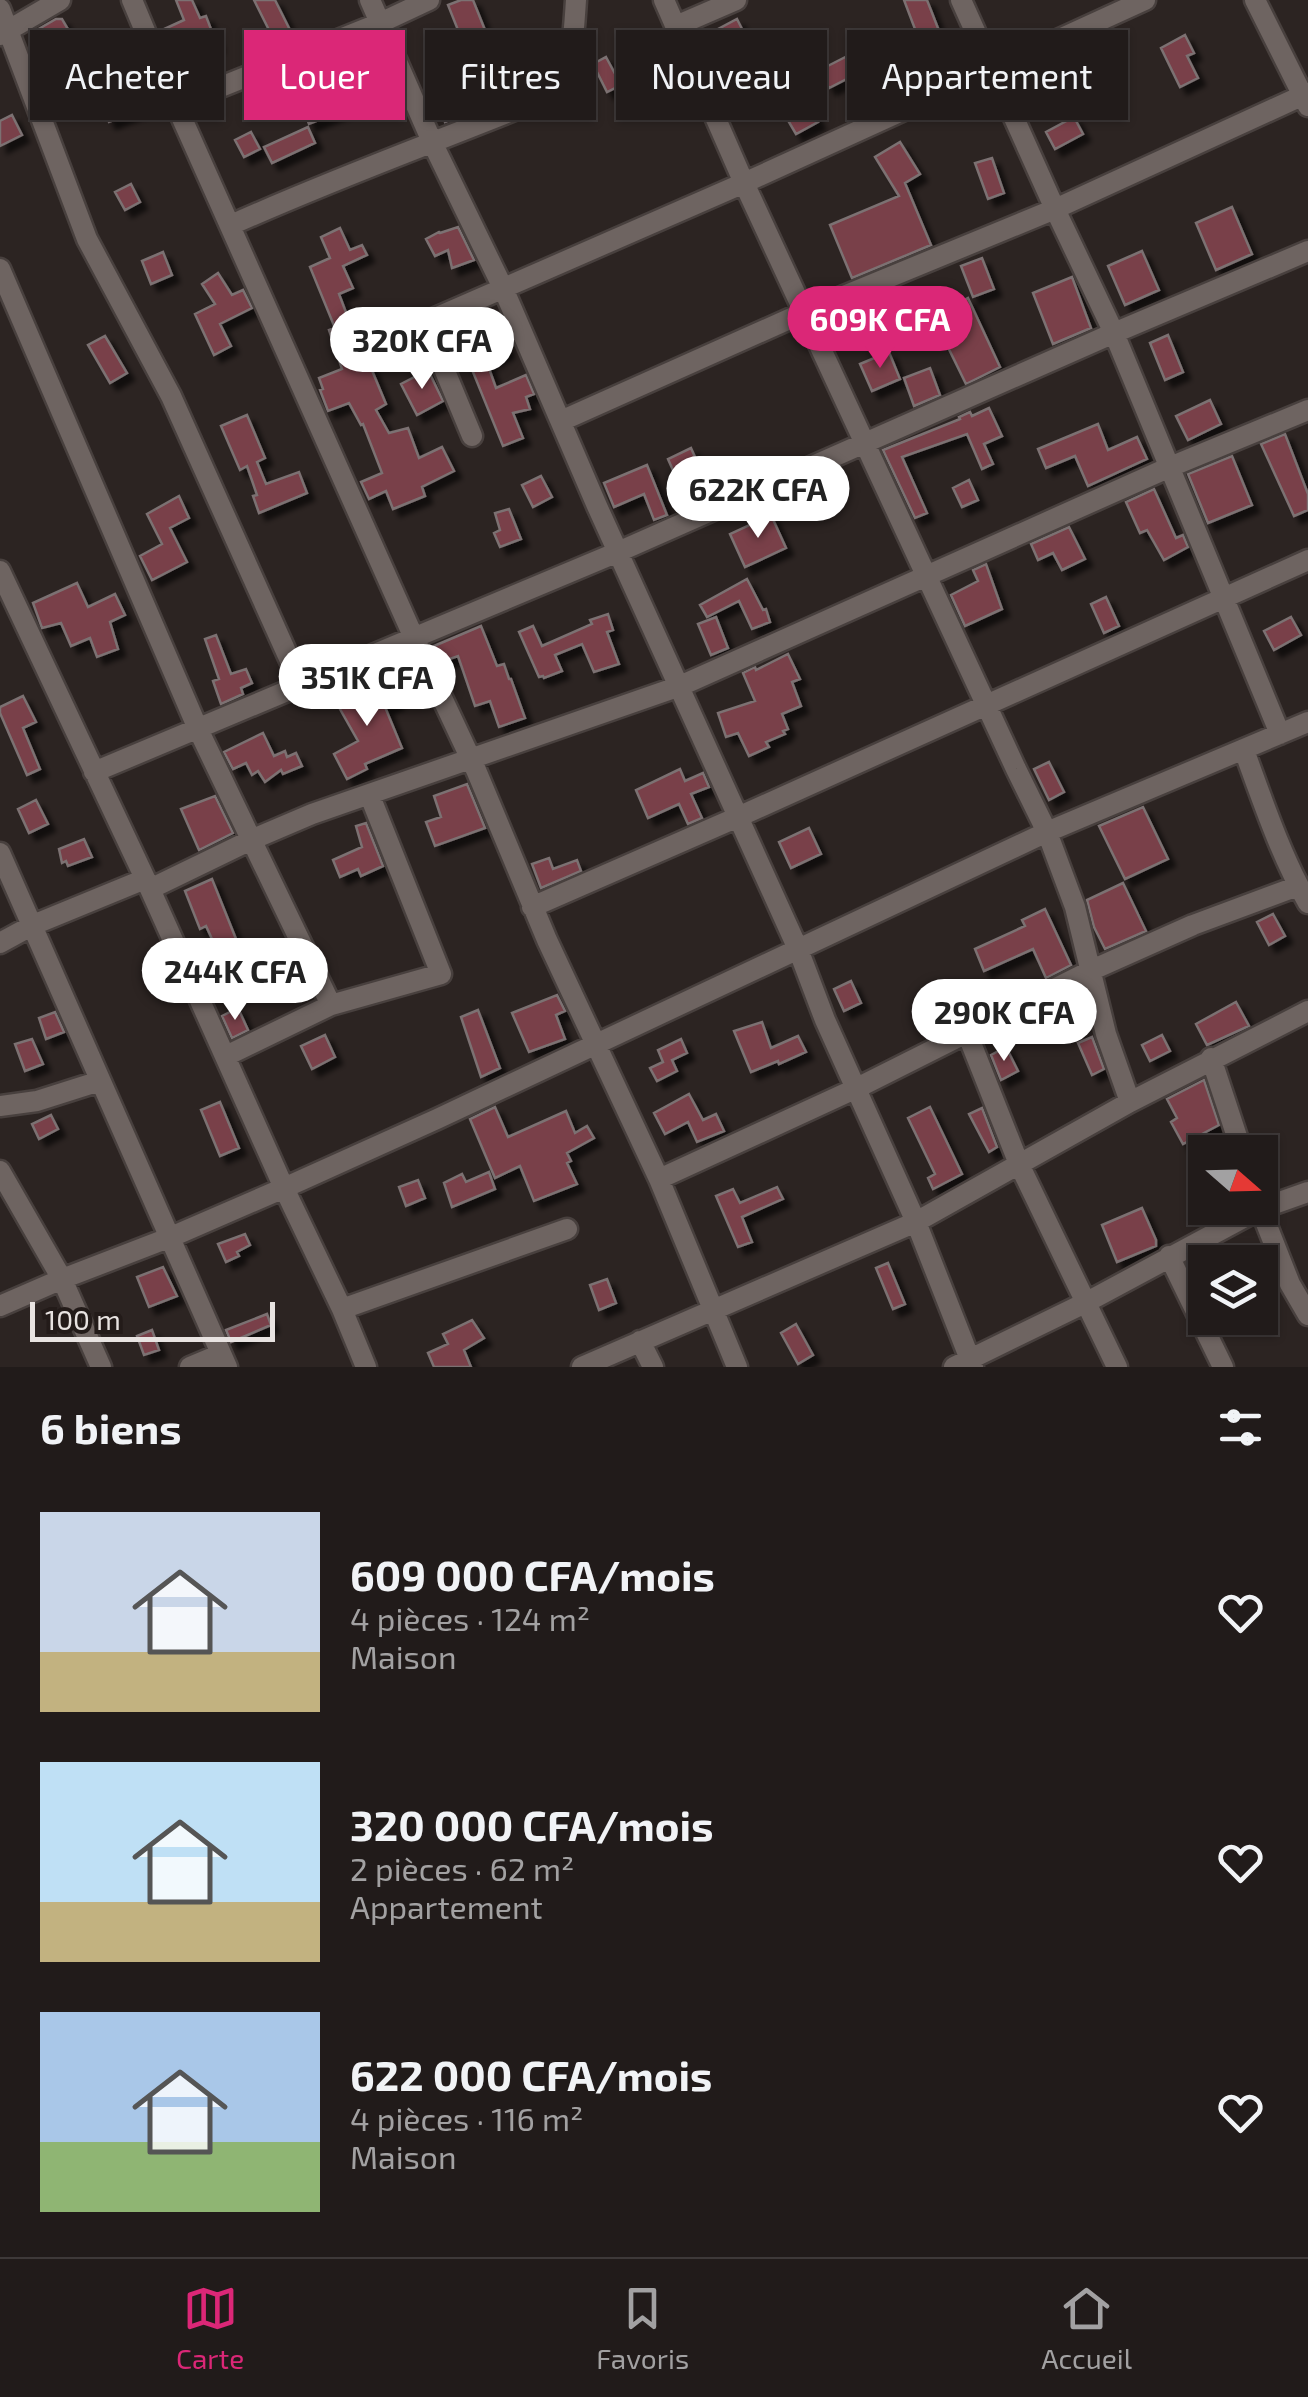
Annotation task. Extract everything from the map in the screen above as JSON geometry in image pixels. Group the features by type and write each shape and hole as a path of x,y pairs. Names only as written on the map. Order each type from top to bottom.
{"street":[{"path":"4,32 60,0"},
{"path":"132,0 145,30"},
{"path":"370,0 798,949 825,1020 916,1222 965,1365 1227,1225"},
{"path":"224,86 429,0"},
{"path":"231,224 554,94 567,71 576,0"},
{"path":"664,0 744,183 1048,832 1074,907 1106,1034 1130,1102"},
{"path":"676,26 736,0"},
{"path":"961,0 974,30"},
{"path":"1080,30 1144,0"},
{"path":"561,421 804,312 1307,98 1255,0"},
{"path":"0,9 4,32 88,239 171,396 301,686"},
{"path":"183,120 471,758 532,907 659,1179 737,1367"},
{"path":"378,343 884,120"},
{"path":"1014,120 1114,333 1280,734"},
{"path":"94,772 618,552 1308,251"},
{"path":"0,269 198,730 331,1005"},
{"path":"425,323 472,436"},
{"path":"0,943 32,926 148,884 312,814 680,686 1170,467 1308,410"},
{"path":"532,907 1308,560"},
{"path":"0,571 148,884 366,1367"},
{"path":"0,1306 284,1188 1048,832 1308,722"},
{"path":"659,1179 1193,925 1303,894 1244,750"},
{"path":"226,1056 331,1005 441,974 370,796"},
{"path":"0,853 224,1360 190,1367"},
{"path":"582,1367 916,1222 1211,1058 1308,1011"},
{"path":"967,1033 1019,1164 1118,1367"},
{"path":"1211,1058 1236,1135"},
{"path":"0,1106 37,1101 100,1081"},
{"path":"0,1171 62,1279 101,1367"},
{"path":"1278,1202 1308,1192"},
{"path":"1267,1225 1290,1284 1308,1315"},
{"path":"342,1309 567,1229"},
{"path":"1168,1256 1223,1367"},
{"path":"640,1341 653,1367"}],"building":[{"path":"176,0 192,0 200,18 206,16 211,30 162,30 184,20"},
{"path":"254,0 275,0 290,30 269,30"},
{"path":"473,0 485,30 458,30 448,5"},
{"path":"904,0 927,0 939,30 915,29"},
{"path":"62,19 68,30 37,30"},
{"path":"737,19 742,30 716,30"},
{"path":"1185,35 1194,53 1187,56 1198,78 1180,87 1161,48"},
{"path":"847,56 847,79 829,88 827,66"},
{"path":"606,57 616,76 616,88 607,92 596,62"},
{"path":"12,115 22,135 0,146 0,121"},
{"path":"788,120 817,120 818,122 796,134"},
{"path":"1076,120 1083,134 1055,149 1046,132"},
{"path":"308,127 315,143 272,163 264,147"},
{"path":"251,132 260,149 244,157 235,140"},
{"path":"900,142 920,174 905,183 931,245 852,278 830,225 899,196 875,157"},
{"path":"992,158 1004,193 988,199 975,163"},
{"path":"131,184 140,202 125,210 115,192"},
{"path":"1232,207 1252,254 1216,270 1196,223"},
{"path":"458,227 474,260 452,268 448,250 435,256 426,239"},
{"path":"340,228 350,250 362,245 367,255 343,266 353,288 339,294 350,323 356,321 386,404 376,410 389,433 408,428 419,458 442,447 454,471 422,487 425,496 393,509 386,491 369,499 361,482 382,473 363,424 349,403 328,411 320,390 323,389 319,378 342,369 329,330 335,328 310,267 330,258 321,237"},
{"path":"1142,251 1159,290 1125,305 1108,266"},
{"path":"163,252 172,275 151,284 142,261"},
{"path":"982,258 994,289 973,297 961,266"},
{"path":"218,273 232,295 243,290 252,308 220,324 231,346 214,355 195,314 215,304 202,284"},
{"path":"1072,277 1091,328 1053,344 1033,293"},
{"path":"968,298 1000,367 966,384 944,339 953,335 941,312"},
{"path":"495,325 507,351 486,360 496,388 526,375 534,394 526,397 530,409 513,413 523,438 503,446 471,367 468,368 456,342"},
{"path":"1168,335 1183,372 1165,380 1150,343"},
{"path":"105,336 127,373 110,383 88,345"},
{"path":"889,352 900,379 872,391 860,364"},
{"path":"930,368 940,395 914,406 904,378"},
{"path":"428,370 443,401 417,415 401,384"},
{"path":"1210,400 1221,424 1188,440 1176,416"},
{"path":"989,408 1002,436 984,444 993,464 982,469 967,434 902,457 927,513 915,518 883,450 970,412 972,416"},
{"path":"247,415 265,458 257,462 266,484 299,472 307,493 259,513 247,466 240,470 221,426"},
{"path":"1098,424 1108,450 1137,437 1147,459 1088,486 1075,456 1046,468 1038,449"},
{"path":"1285,434 1308,494 1308,510 1294,516 1261,444"},
{"path":"691,448 707,484 684,495 668,459"},
{"path":"1232,456 1252,505 1208,523 1188,474"},
{"path":"647,465 667,515 654,520 644,494 614,507 604,483"},
{"path":"541,476 552,497 533,507 522,485"},
{"path":"969,480 978,500 962,507 953,488"},
{"path":"1154,489 1176,538 1183,535 1188,547 1164,560 1147,530 1140,533 1126,502"},
{"path":"179,496 189,518 170,528 187,562 152,580 140,556 162,544 147,514"},
{"path":"509,509 521,539 500,547 494,533 500,530 495,513"},
{"path":"771,515 786,548 745,567 730,534"},
{"path":"1069,527 1085,559 1062,570 1053,553 1038,560 1031,544"},
{"path":"986,564 1002,609 965,626 951,595 978,581 973,570"},
{"path":"747,579 770,622 752,629 739,601 707,617 700,605"},
{"path":"77,583 88,607 115,594 125,615 110,622 118,649 97,657 90,638 71,646 61,623 42,628 33,603"},
{"path":"1106,597 1119,626 1104,633 1091,604"},
{"path":"608,614 613,630 607,632 619,664 594,672 582,644 555,655 562,671 539,677 519,632 533,626 542,646"},
{"path":"716,617 728,648 711,655 698,624"},
{"path":"1291,617 1301,635 1274,650 1264,631"},
{"path":"481,626 497,666 504,664 525,718 499,727 490,701 475,706 458,656 441,662 434,646"},
{"path":"216,635 231,674 246,669 252,683 241,688 243,694 221,704 213,681 219,679 205,639"},
{"path":"788,654 800,679 792,682 801,706 782,714 788,729 783,731 785,734 766,742 769,747 749,756 738,733 726,737 718,713 755,701 743,673"},
{"path":"370,683 376,695 392,689 397,702 385,707 402,748 365,764 367,769 347,779 334,754 358,741 336,702"},
{"path":"23,696 36,722 23,728 40,769 27,775 0,713 0,707"},
{"path":"263,733 274,756 285,751 287,757 296,753 302,766 283,774 281,770 265,782 258,771 252,775 246,763 233,769 224,752"},
{"path":"1049,762 1064,792 1049,800 1034,769"},
{"path":"680,769 685,781 703,773 709,787 691,794 702,818 688,824 679,804 648,818 636,790"},
{"path":"467,784 485,828 435,846 426,822 441,817 434,796"},
{"path":"215,796 233,833 199,850 181,809"},
{"path":"36,800 48,824 29,833 18,809"},
{"path":"1143,807 1168,859 1125,879 1099,826"},
{"path":"366,823 383,866 361,876 358,869 340,877 333,860 362,847 356,826"},
{"path":"809,828 821,854 791,868 779,842"},
{"path":"84,839 92,857 68,866 66,861 62,863 59,849"},
{"path":"549,858 553,869 577,860 581,871 541,888 532,864"},
{"path":"212,879 241,955 223,963 206,926 200,929 185,891"},
{"path":"1123,883 1146,931 1105,949 1087,900"},
{"path":"1045,909 1071,965 1046,978 1033,949 984,971 975,949 1025,926 1022,920"},
{"path":"1273,914 1285,936 1269,945 1257,922"},
{"path":"851,981 861,1003 844,1011 834,989"},
{"path":"557,995 565,1011 556,1015 565,1039 529,1052 512,1013"},
{"path":"1236,1002 1249,1026 1207,1045 1196,1024"},
{"path":"238,1008 248,1030 232,1038 222,1016"},
{"path":"478,1010 500,1068 481,1077 461,1017"},
{"path":"55,1012 64,1032 46,1039 39,1018"},
{"path":"762,1022 771,1048 798,1036 806,1052 751,1072 734,1031"},
{"path":"325,1035 335,1057 312,1069 301,1046"},
{"path":"1162,1035 1170,1051 1150,1061 1142,1045"},
{"path":"1092,1037 1104,1069 1092,1075 1078,1043"},
{"path":"32,1039 43,1064 25,1071 15,1044"},
{"path":"681,1039 687,1053 672,1060 677,1071 657,1081 650,1068 663,1062 658,1050"},
{"path":"1006,1047 1018,1071 1001,1080 991,1055"},
{"path":"1204,1080 1219,1125 1200,1135 1188,1135 1188,1141 1183,1144 1171,1122 1177,1118 1167,1099"},
{"path":"689,1094 703,1120 716,1114 724,1131 697,1142 688,1122 665,1134 654,1113"},
{"path":"220,1102 239,1148 220,1156 201,1110"},
{"path":"495,1107 508,1137 566,1111 575,1133 587,1126 594,1138 567,1153 571,1161 567,1163 577,1184 534,1201 520,1166 495,1178 470,1119"},
{"path":"930,1107 962,1174 933,1189 928,1178 935,1174 908,1118"},
{"path":"982,1108 997,1147 989,1152 969,1114"},
{"path":"51,1115 58,1129 39,1139 32,1124"},
{"path":"489,1172 495,1189 452,1207 444,1183 462,1174 466,1182"},
{"path":"418,1180 425,1198 406,1206 399,1187"},
{"path":"777,1187 783,1199 742,1217 752,1242 738,1247 716,1196 733,1189 740,1203"},
{"path":"1142,1208 1156,1246 1117,1262 1102,1225"},
{"path":"245,1234 250,1245 226,1262 218,1244"},
{"path":"888,1263 905,1304 893,1309 876,1268"},
{"path":"163,1267 177,1296 149,1307 137,1277"},
{"path":"607,1279 616,1303 599,1310 590,1285"},
{"path":"267,1314 271,1325 231,1342 226,1330"},
{"path":"472,1320 484,1338 464,1350 471,1367 434,1367 428,1353 448,1344 443,1334"},
{"path":"796,1324 813,1355 798,1364 781,1333"},
{"path":"152,1330 159,1350 144,1355 137,1336"}]}
